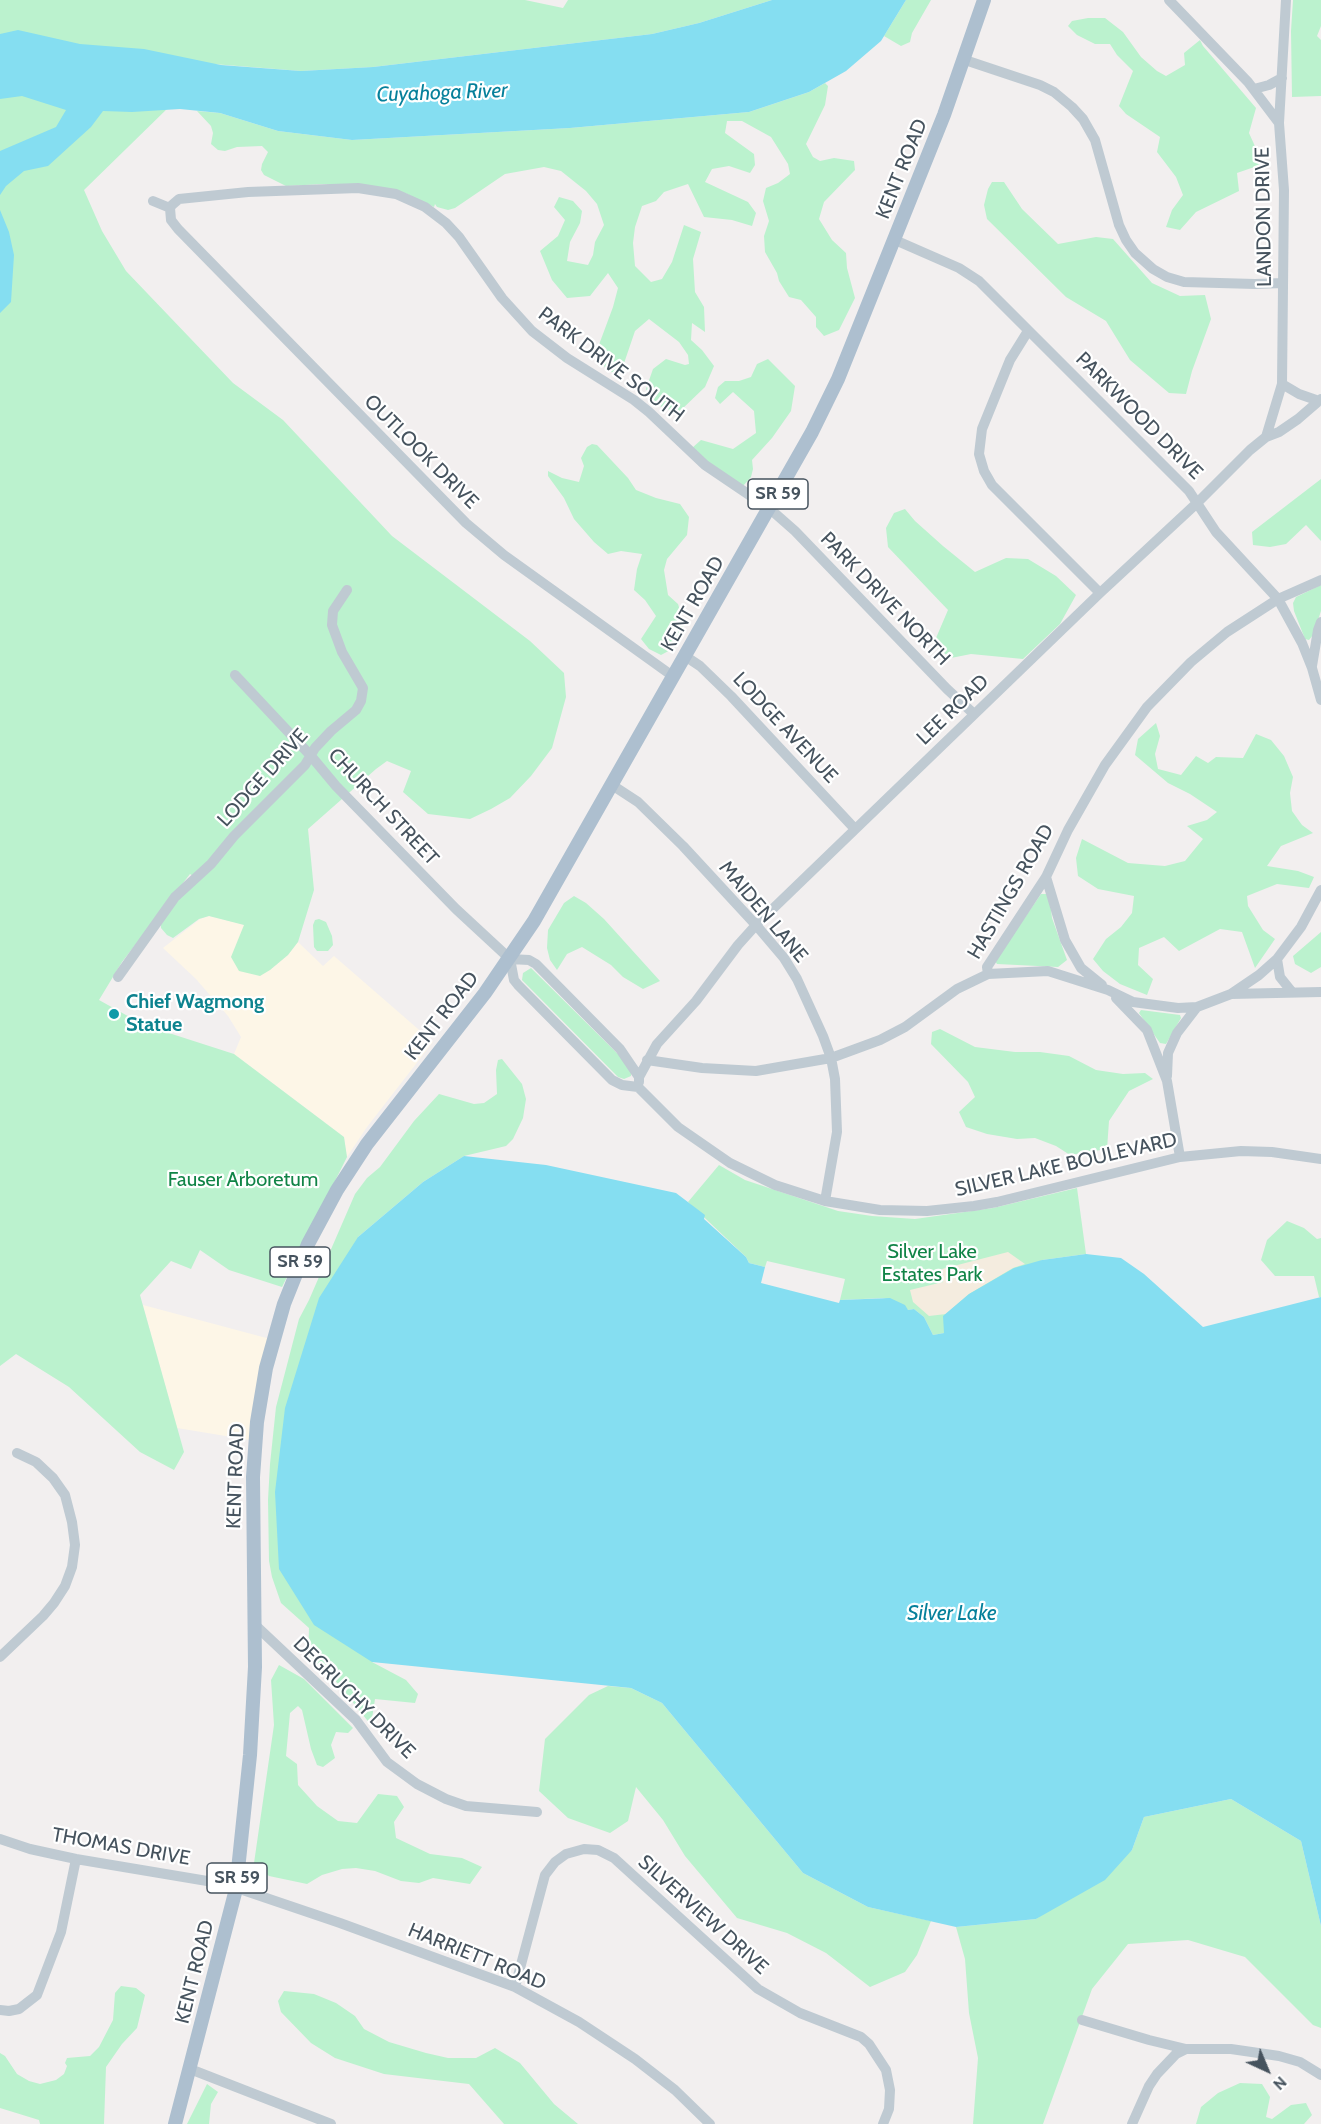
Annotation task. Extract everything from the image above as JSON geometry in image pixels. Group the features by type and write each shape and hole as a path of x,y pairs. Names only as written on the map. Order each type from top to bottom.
{"main road":[{"name":"KENT ROAD","path":"175,2124 236,1889 250,1755 255,1667 253,1477 257,1422 266,1368 284,1304 297,1269 337,1190 367,1144 510,959 674,677 824,410 895,240 965,60 984,0"}],"street":[{"name":"LANDON DRIVE","path":"1169,0 1254,89 1279,123 1284,190 1282,384 1266,437"},
{"path":"1279,123 1286,0"},
{"path":"965,60 1040,85 1054,92 1072,107 1095,140 1119,225 1126,240 1135,253 1153,269 1167,277 1184,282 1255,285 1282,283"},
{"path":"1254,89 1269,86 1282,78"},
{"name":"PARK DRIVE SOUTH","path":"170,214 179,199 315,189 371,189 396,194 414,201 436,214 452,229 502,298 532,331 567,358 634,400 708,467 770,509"},
{"path":"153,201 170,214"},
{"name":"OUTLOOK DRIVE","path":"170,214 466,523 518,565 674,677"},
{"name":"PARKWOOD DRIVE","path":"895,240 966,272 985,287 1189,491 1216,532 1278,599 1302,643 1321,700"},
{"path":"1028,331 1010,360 982,429 979,454 984,471 992,485 1100,593"},
{"path":"1282,384 1299,394 1320,400"},
{"name":"LEE ROAD","path":"638,1082 657,1044 696,1001 756,925 1250,450 1266,437 1286,428 1320,400"},
{"name":"PARK DRIVE NORTH","path":"770,509 795,531 947,689 974,714"},
{"name":"HASTINGS ROAD","path":"647,1060 712,1069 756,1071 831,1058 880,1040 905,1027 957,989 988,974 987,967 1046,877 1092,786 1122,738 1162,689 1208,646 1246,618 1278,599 1321,580"},
{"name":"LODGE DRIVE","path":"118,977 175,897 211,864 234,836 305,765 319,742 356,710 361,701 363,688 342,652 332,625 333,611 347,590"},
{"path":"1312,668 1321,622"},
{"name":"LODGE AVENUE","path":"686,656 700,666 731,696 855,829"},
{"name":"CHURCH STREET","path":"235,675 381,833 510,959"},
{"name":"MAIDEN LANE","path":"612,785 638,802 756,925 784,958 797,979 831,1058 837,1104 837,1132 825,1201"},
{"path":"1046,877 1065,940 1081,968 1108,990 1147,1030 1167,1081 1180,1157"},
{"path":"988,974 1048,971 1108,990 1133,1002 1164,1007 1197,1007 1231,994 1259,975 1277,959 1301,927 1321,890"},
{"name":"SILVER LAKE BOULEVARD","path":"638,1082 622,1086 612,1080 518,985 514,980 510,959 529,960 536,964 620,1050 638,1082 678,1127 714,1153 753,1175 775,1185 825,1201 853,1207 903,1212 974,1206 1180,1157 1241,1151 1272,1152 1321,1159"},
{"path":"1277,959 1280,977 1292,992"},
{"path":"1231,994 1321,992"},
{"path":"1167,1081 1168,1053 1177,1034 1197,1007"},
{"path":"0,1657 54,1603 65,1586 72,1567 75,1545 65,1495 53,1478 36,1462 17,1453"},
{"name":"DEGRUCHY DRIVE","path":"254,1624 356,1720 387,1762 417,1784 446,1799 466,1806 537,1812"},
{"name":"THOMAS DRIVE","path":"0,1839 30,1849 76,1859 225,1884 236,1889"},
{"name":"SILVERVIEW DRIVE","path":"515,1987 545,1875 555,1862 566,1854 584,1849 598,1850 614,1858 758,1989 800,2013 861,2037 869,2044 886,2070 890,2090 889,2109 883,2124"},
{"path":"0,2010 19,2009 37,1995 61,1932 76,1859"},
{"name":"HARRIETT ROAD","path":"236,1889 340,1923 515,1987 579,2022 635,2059 675,2090 710,2124"},
{"path":"1082,2020 1186,2049 1252,2051 1300,2062 1321,2075"},
{"path":"1132,2124 1157,2074 1176,2054 1186,2049"},
{"path":"190,2069 331,2124"}],"shaded area":[{"path":"209,916 245,925 240,939 270,970 288,955 298,942 323,966 334,956 433,1042 367,1127 347,1157 344,1137 234,1054 241,1037 228,1016 196,979 163,948 200,919"},
{"path":"143,1305 274,1340 256,1441 177,1428"}],"green space":[{"name":"Fauser Arboretum","path":"0,0 525,0 563,8 568,0 772,0 699,23 652,34 373,67 301,71 213,64 84,190 102,231 126,271 233,383 283,420 392,536 530,641 564,673 566,697 552,748 531,776 510,798 491,809 470,819 428,814 403,792 411,771 387,761 308,829 314,890 298,942 288,955 270,970 260,976 239,971 231,957 244,925 209,916 199,919 173,938 161,928 161,922 196,878 190,874 122,962 99,1000 144,1025 234,1054 344,1137 347,1157 282,1287 229,1270 200,1250 191,1269 171,1261 140,1295 184,1452 174,1470 140,1452 69,1387 16,1354 0,1366"},
{"path":"906,0 931,0 912,33 910,42 901,46 884,36"},
{"path":"1293,0 1321,0 1321,26 1317,36 1321,40 1321,96 1292,97"},
{"path":"1105,18 1123,32 1141,57 1166,76 1185,65 1184,53 1200,40 1256,108 1249,133 1263,164 1237,173 1239,191 1196,212 1180,230 1166,227 1172,210 1183,195 1176,177 1157,152 1160,137 1126,114 1119,106 1133,71 1117,55 1110,44 1095,44 1077,35 1068,26 1072,21"},
{"path":"825,83 828,86 825,105 806,144 813,157 820,161 834,158 854,161 855,170 824,202 819,219 832,240 846,253 847,268 855,298 839,330 824,336 816,327 816,317 801,300 789,297 765,252 764,236 769,221 763,201 766,188 790,174 788,164 771,137 742,121 727,121 725,133 754,154 755,165 750,173 729,166 712,169 705,182 748,202 756,213 752,226 732,220 704,217 688,184 664,192 656,201 642,206 635,227 633,243 635,266 651,282 662,279 672,262 684,225 701,232 693,259 695,292 704,307 705,332 692,323 691,340 714,366 705,387 679,412 663,408 652,400 646,389 653,369 666,359 685,365 689,364 688,355 679,342 649,319 635,331 620,375 606,370 597,350 618,288 608,273 590,296 567,298 552,280 540,251 558,236 565,220 554,207 559,197 573,201 582,211 580,223 570,242 567,261 588,265 593,255 595,242 604,225 597,204 586,191 561,171 544,167 505,174 455,208 448,210 437,207 435,204 434,207 405,193 324,184 286,186 264,175 261,170 268,152 262,146 218,150 211,144 213,133 211,126 197,111 220,113 278,131 352,140 570,128 749,112 809,92"},
{"path":"992,182 1004,182 1022,209 1058,244 1096,237 1113,239 1152,283 1180,296 1205,295 1211,319 1186,394 1169,393 1130,360 1106,321 1066,297 987,219 984,205"},
{"path":"768,359 795,386 791,411 772,438 752,460 751,477 743,486 708,467 692,448 701,440 733,449 756,433 754,411 733,392 720,404 715,398 718,387 725,381 739,381 751,377 757,364"},
{"path":"592,444 597,445 628,478 636,490 680,504 689,517 687,535 667,559 664,570 668,595 678,604 683,620 683,636 676,647 661,655 649,649 641,639 656,616 645,600 634,590 642,554 621,551 608,554 574,519 564,498 548,476 548,471 562,478 579,482 584,466 581,458 587,447"},
{"path":"1321,479 1321,541 1306,525 1286,544 1270,547 1253,545 1252,532"},
{"path":"905,509 915,521 975,572 1006,558 1028,559 1056,576 1076,595 1060,624 1023,659 971,654 951,658 933,645 948,610 888,547 886,528 894,513"},
{"path":"1321,585 1321,611 1313,635 1309,640 1305,639 1293,603 1296,597"},
{"path":"1156,723 1160,736 1155,754 1158,769 1181,775 1196,756 1208,763 1216,757 1243,758 1256,734 1271,740 1284,756 1293,777 1290,793 1292,811 1302,825 1313,833 1281,846 1267,866 1298,871 1314,877 1309,888 1277,884 1247,896 1248,906 1263,930 1275,939 1255,968 1242,932 1220,929 1179,951 1164,937 1139,948 1138,965 1153,979 1147,995 1120,984 1103,971 1093,959 1106,939 1121,927 1132,913 1134,896 1098,889 1078,876 1076,858 1082,839 1128,863 1165,866 1185,861 1203,839 1187,826 1207,820 1217,812 1168,783 1135,755 1138,739"},
{"path":"1041,894 1047,894 1050,901 1052,918 1067,960 1058,967 997,964 995,961"},
{"path":"574,896 604,919 660,981 643,989 582,947 567,954 557,970 550,960 547,948 548,930 564,903"},
{"path":"315,920 326,922 332,936 333,945 328,951 317,951 314,947 313,925"},
{"path":"1321,932 1321,967 1311,973 1295,964 1293,956"},
{"path":"531,968 631,1067 631,1076 624,1079 618,1077 522,980 523,973"},
{"path":"1141,1010 1180,1015 1181,1018 1166,1044 1160,1043 1139,1013"},
{"path":"940,1029 975,1047 1069,1056 1096,1070 1123,1074 1145,1073 1153,1079 1129,1091 1109,1121 1107,1149 1070,1155 1056,1146 1035,1138 1017,1139 987,1134 966,1127 959,1112 975,1097 968,1082 931,1044 932,1032"},
{"path":"502,1059 522,1084 526,1099 523,1118 513,1139 506,1146 464,1156 423,1182 358,1237 372,1662 406,1680 418,1694 415,1703 375,1699 371,1725 326,1669 308,1662 309,1628 281,1603 272,1577 269,1561 268,1500 276,1407 299,1319 355,1194 439,1094 474,1104 484,1103 497,1094 496,1070 498,1060"},
{"name":"Silver Lake Estates Park","path":"719,1165 745,1180 838,1211 915,1219 993,1208 1077,1188 1086,1254 1042,1260 944,1333 933,1335 924,1317 914,1309 908,1310 884,1298 840,1300 845,1279 767,1261 765,1267 749,1263 746,1257 688,1202"},
{"path":"1287,1221 1304,1228 1317,1239 1321,1238 1321,1297 1319,1297 1314,1276 1275,1276 1261,1260 1267,1240"},
{"path":"279,1665 304,1679 353,1728 348,1733 336,1732 331,1745 335,1758 323,1767 317,1765 311,1749 302,1710 298,1706 290,1713 286,1756 297,1764 298,1785 317,1806 338,1821 357,1823 378,1794 397,1796 404,1807 394,1822 396,1838 430,1854 462,1858 482,1867 470,1884 433,1878 419,1883 401,1881 375,1871 356,1868 342,1869 322,1875 307,1884 269,1876 254,1863 274,1725 271,1680"},
{"path":"608,1686 631,1688 662,1703 803,1873 868,1907 931,1921 917,1955 905,1972 870,1987 826,1953 787,1933 737,1918 685,1856 663,1820 636,1787 628,1821 610,1833 568,1818 539,1791 545,1739 589,1695"},
{"path":"1231,1799 1301,1841 1321,1926 1321,2028 1313,2025 1245,1957 1188,1940 1128,1944 1092,1989 1043,2124 973,2124 978,2058 969,2013 965,1959 956,1927 1036,1919 1132,1850 1144,1817"},
{"path":"121,1986 136,1988 145,1995 137,2028 106,2067 104,2124 40,2124 39,2120 0,2108 0,2053 5,2056 17,2074 29,2081 40,2084 56,2080 64,2074 67,2058 90,2056 99,2047 113,2020 115,1993"},
{"path":"284,1991 314,1994 336,2003 355,2016 364,2029 389,2042 426,2053 448,2058 476,2058 495,2048 520,2063 554,2104 578,2124 504,2124 469,2084 384,2074 335,2058 311,2043 281,2012 278,2001"},
{"path":"1240,2083 1262,2084 1270,2097 1266,2117 1272,2119 1291,2105 1306,2103 1312,2115 1304,2124 1196,2124 1201,2107 1218,2093"},
{"path":"207,2084 218,2092 211,2104 209,2124 187,2124"}],"sand":[{"path":"1008,1252 1025,1264 1013,1268 969,1294 946,1314 929,1316 913,1302 910,1290 943,1282 942,1269"}],"water":[{"name":"Cuyahoga River","path":"772,0 906,0 881,41 846,71 809,92 749,112 570,128 352,140 278,131 220,113 180,109 103,111 91,127 48,166 24,171 6,186 0,195 0,151 56,127 66,110 22,96 0,99 0,34 18,30 80,44 144,49 221,65 301,71 373,67 652,34 699,23"},
{"path":"0,210 9,232 14,255 11,302 0,313"},
{"name":"Silver Lake","path":"464,1156 546,1165 676,1193 705,1215 704,1219 746,1257 749,1263 765,1267 761,1283 839,1303 840,1300 890,1298 905,1305 908,1310 914,1309 924,1317 933,1335 944,1333 943,1316 969,1294 1014,1268 1042,1260 1086,1254 1121,1258 1144,1274 1203,1327 1321,1297 1321,1926 1301,1841 1231,1799 1144,1817 1132,1850 1105,1880 1036,1919 956,1927 868,1907 803,1873 662,1703 631,1688 372,1662 314,1625 279,1569 275,1492 285,1408 319,1298 358,1237 423,1182"}],"place":[{"name":"Chief Wagmong Statue","path":"114,1014"}]}
